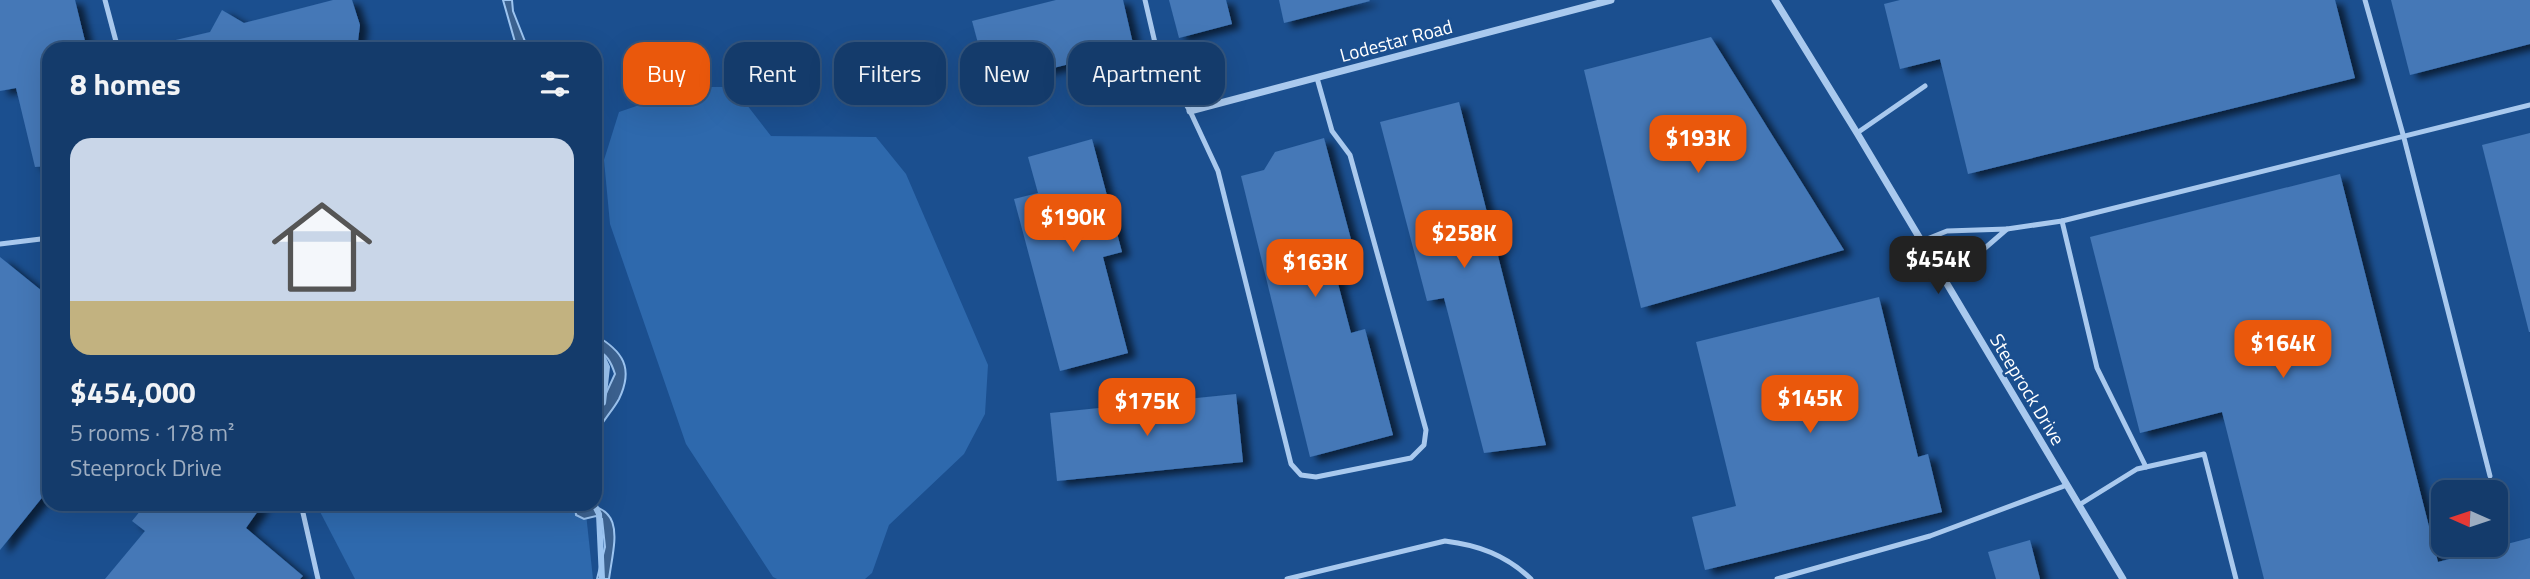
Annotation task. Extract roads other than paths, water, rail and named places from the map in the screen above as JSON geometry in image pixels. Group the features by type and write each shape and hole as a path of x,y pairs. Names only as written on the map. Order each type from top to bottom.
{"street":[{"name":"Lodestar Road","path":"1190,111 1611,0"},
{"name":"Steeprock Drive","path":"1775,0 2123,579"}],"lane":[{"path":"105,0 116,42"},
{"path":"1145,0 1159,60 1190,111 1218,171 1292,464 1301,475 1316,477 1411,458 1424,445 1426,430 1350,155 1332,131 1317,78"},
{"path":"2365,0 2404,138 2490,476"},
{"path":"1857,133 1925,86"},
{"path":"1922,242 1947,231 2007,229 2062,221 2530,106"},
{"path":"2062,221 2097,368 2146,467"},
{"path":"1946,282 2007,229"},
{"path":"0,244 42,239"},
{"path":"2079,505 2137,469 2204,454 2236,579"},
{"path":"1777,579 1930,536 2067,485"},
{"path":"303,511 318,579"},
{"path":"1287,579 1445,541 1470,544 1498,554 1531,579"}],"waterway":[{"path":"602,356 607,367 603,403"},
{"path":"598,511 602,579"}]}
